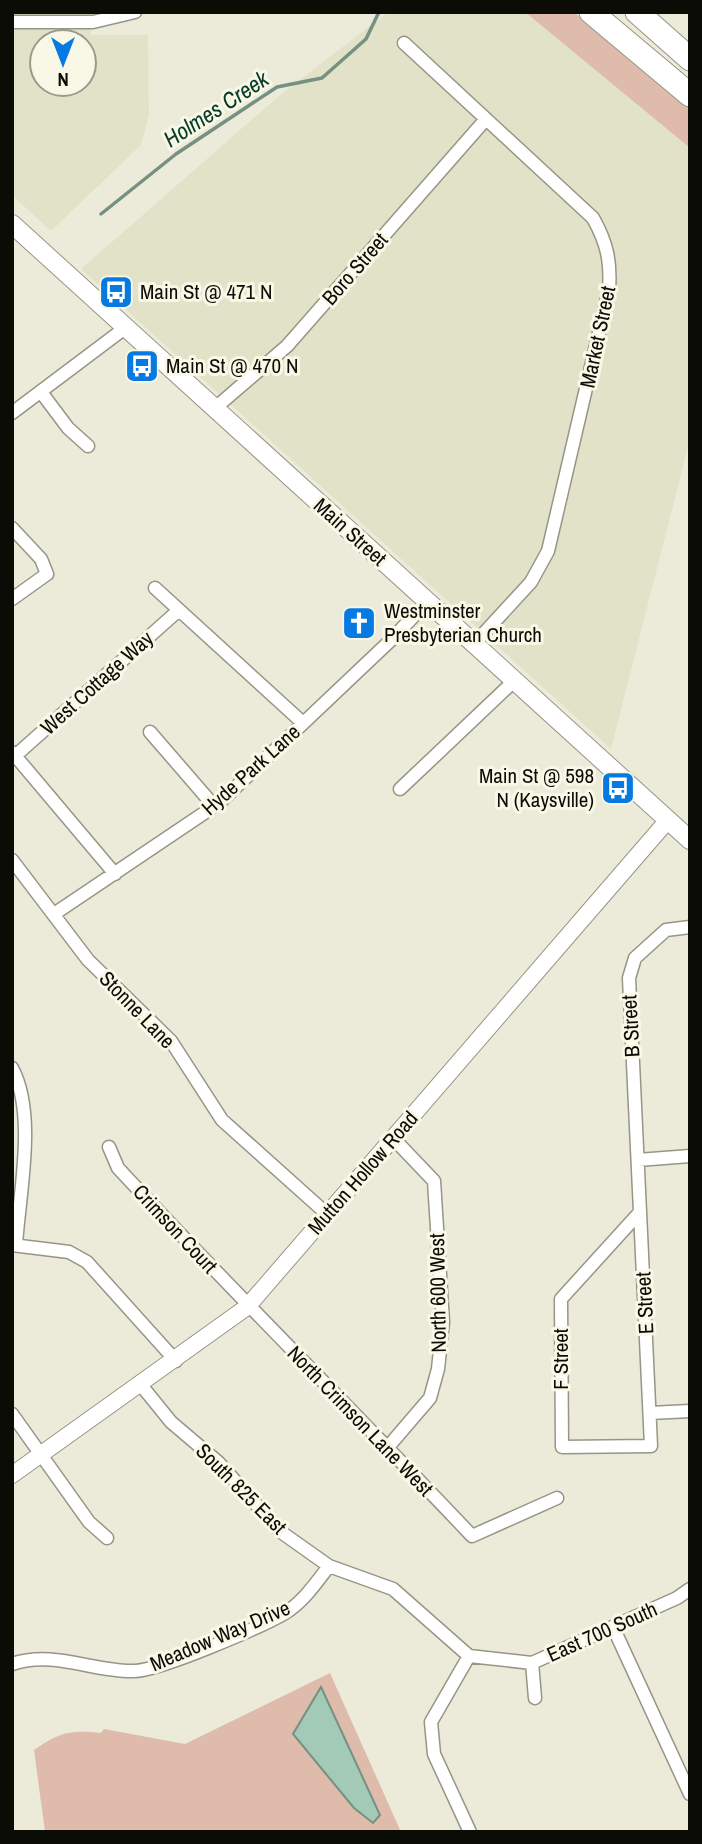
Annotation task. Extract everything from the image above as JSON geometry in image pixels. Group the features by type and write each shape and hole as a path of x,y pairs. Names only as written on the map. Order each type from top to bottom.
{"highway":[{"path":"591,12 690,95"},
{"path":"637,12 690,59"}],"main road":[{"name":"Main Street","path":"12,224 690,839"}],"street":[{"path":"12,22 93,22 135,12"},
{"name":"Market Street","path":"404,43 593,218 604,238 611,261 610,290 548,551 531,582 474,644"},
{"name":"Boro Street","path":"214,409 287,346 486,119"},
{"path":"12,413 125,328"},
{"path":"41,392 61,420 88,446"},
{"path":"12,528 41,559 47,574 12,599"},
{"path":"155,588 303,723"},
{"name":"Hyde Park Lane","path":"54,914 214,806 427,602"},
{"name":"West Cottage Way","path":"14,754 179,610"},
{"path":"400,789 514,681"},
{"path":"150,732 214,806"},
{"path":"14,754 115,874"},
{"name":"Mutton Hollow Road","path":"12,1475 176,1361 247,1307 668,820"},
{"name":"Stonne Lane","path":"12,860 88,960 171,1041 222,1120 327,1214"},
{"name":"B Street","path":"638,1160 630,967 635,958 666,930 690,927"},
{"path":"12,1068 22,1097 24,1133 14,1245 69,1252 87,1262 176,1361"},
{"name":"North 600 West","path":"388,1447 430,1398 438,1369 443,1322 434,1181 393,1138"},
{"name":"Crimson Court","path":"109,1147 118,1168 247,1307"},
{"path":"638,1160 690,1156"},
{"name":"E Street","path":"638,1160 652,1446"},
{"name":"F Street","path":"640,1212 561,1299 562,1447 652,1446"},
{"name":"North Crimson Lane West","path":"247,1307 388,1447 471,1536 556,1498"},
{"name":"South 825 East","path":"141,1385 170,1422 218,1462 281,1531 330,1566 393,1589 469,1656"},
{"path":"650,1413 690,1411"},
{"path":"12,1414 89,1522 107,1538"},
{"name":"Meadow Way Drive","path":"12,1664 48,1657 134,1671 161,1666 286,1613 305,1596 330,1566"},
{"name":"East 700 South","path":"469,1656 533,1663 677,1598 690,1589"},
{"path":"613,1627 690,1794"},
{"path":"469,1656 431,1722 434,1754 470,1832"},
{"path":"533,1663 536,1698"}],"shaded area":[{"path":"12,12 91,12 91,28 28,28 28,98 98,98 98,35 148,35 149,115 141,145 51,231 12,195"},
{"path":"388,12 525,12 690,148 690,439 611,749 81,269 279,96"},
{"path":"525,12 574,12 690,108 690,148"},
{"path":"330,1673 401,1832 45,1832 34,1750 51,1739 73,1732 101,1733 104,1729 185,1744"},
{"path":"321,1687 380,1815 373,1823 354,1808 293,1734"}],"waterway":[{"name":"Holmes Creek","path":"101,214 176,154 277,87 322,78 366,39 379,12"}],"place":[{"name":"Main St @ 471 N","path":"116,292"},
{"name":"Main St @ 470 N","path":"142,366"},
{"name":"Westminster Presbyterian Church","path":"359,623"},
{"name":"Main St @ 598 N (Kaysville)","path":"618,788"}]}
